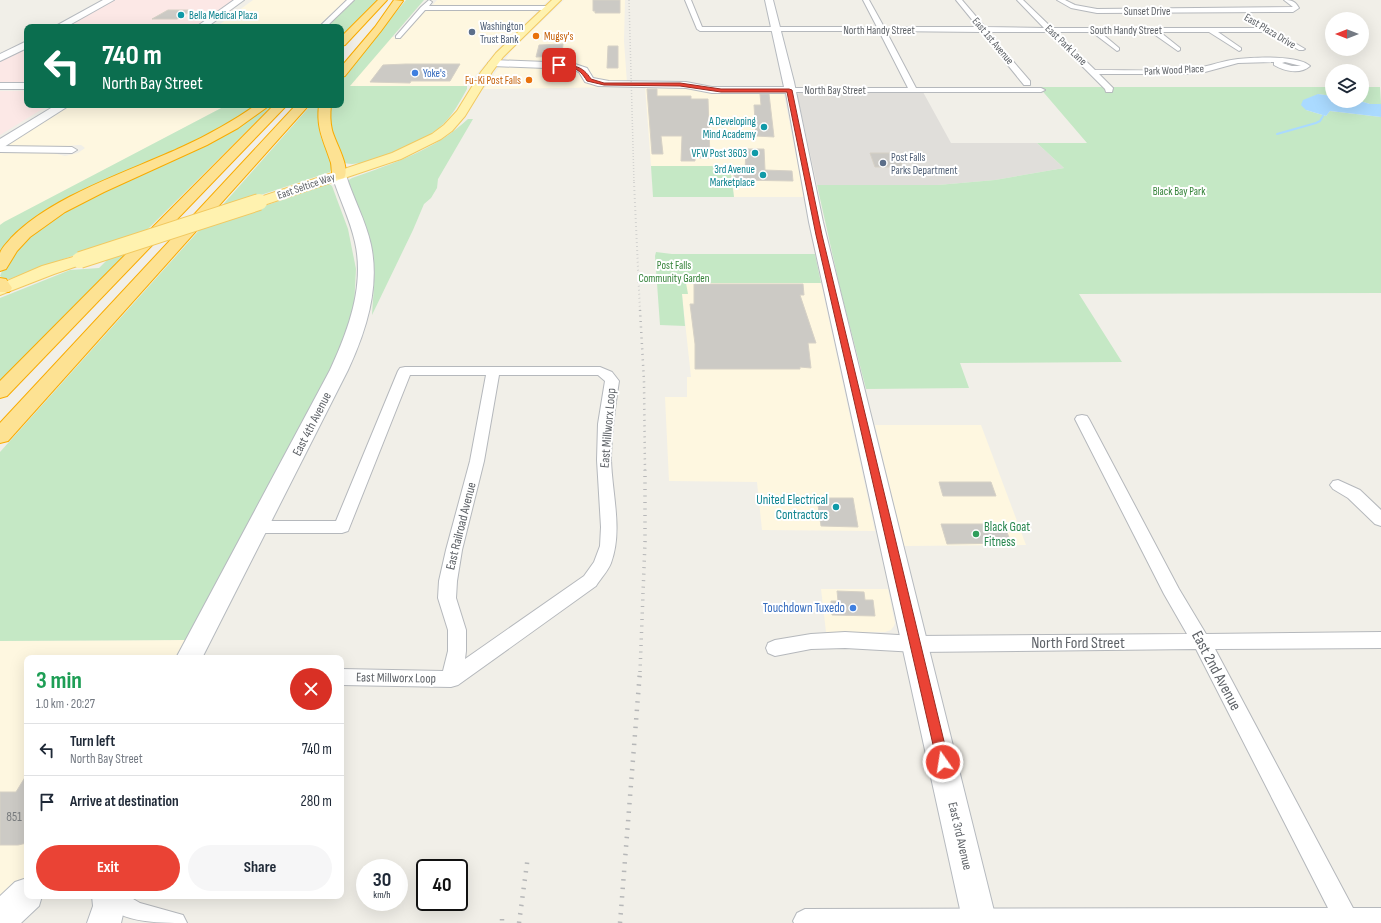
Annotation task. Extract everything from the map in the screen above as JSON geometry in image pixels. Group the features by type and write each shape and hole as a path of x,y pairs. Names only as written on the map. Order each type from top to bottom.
{"highway":[{"path":"344,40 383,0"},
{"path":"344,61 399,0"},
{"path":"344,70 378,29 399,0"},
{"path":"0,266 8,252 19,239 40,222 56,212 89,194 206,140 259,108"},
{"path":"0,392 278,108"},
{"path":"0,436 300,108"},
{"path":"325,108 324,128 338,163 339,175"}],"main road":[{"name":"East Seltice Way","path":"1,287 48,270 259,202 406,152 439,134 454,122 493,63 509,45 557,0"}],"street":[{"path":"65,24 110,0"},
{"path":"205,24 240,0"},
{"path":"216,24 250,0"},
{"path":"325,24 351,0"},
{"path":"398,38 431,0"},
{"name":"North Handy Street","path":"688,0 700,29 983,29"},
{"name":"East 3rd Avenue","path":"769,0 819,235 980,922"},
{"path":"866,0 913,90"},
{"name":"East 1st Avenue","path":"959,0 1027,83"},
{"name":"East Park Lane","path":"1020,0 1094,72 1109,88 1109,90"},
{"name":"Sunset Drive","path":"1060,0 1073,7 1097,11 1286,10 1296,8 1294,4 1288,0"},
{"name":"East Plaza Drive","path":"1223,2 1301,49"},
{"path":"423,8 549,8"},
{"name":"South Handy Street","path":"983,29 1269,30"},
{"path":"1094,30 1117,49"},
{"path":"1153,30 1178,49"},
{"path":"1211,30 1239,49"},
{"path":"0,58 24,46"},
{"name":"Park Wood Place","path":"1094,72 1190,71 1210,69 1238,61 1254,59 1282,62"},
{"name":"North Bay Street","path":"493,63 572,66 583,70 589,80 604,84 680,84 721,91 1041,90"},
{"path":"0,86 24,86"},
{"path":"0,90 24,90"},
{"path":"0,137 47,108"},
{"path":"0,144 59,108"},
{"path":"0,149 72,150"},
{"name":"East 4th Avenue","path":"191,655 339,370 350,347 361,314 366,284 366,264 360,234 339,175"},
{"name":"East Millworx Loop","path":"258,528 342,527 405,371 600,371 606,373 611,378 612,381 606,424 604,460 609,527 608,546 602,564 590,581 451,679 344,677"},
{"name":"East Railroad Avenue","path":"451,679 457,651 457,630 447,598 448,581 454,550 477,461 493,371"},
{"name":"East 2nd Avenue","path":"1082,419 1173,594 1202,643 1347,922"},
{"path":"1338,485 1354,494 1381,520"},
{"name":"North Ford Street","path":"775,648 800,642 852,638 916,644 1202,643 1381,640"},
{"path":"0,902 24,893"},
{"path":"0,922 24,895"},
{"path":"104,923 109,906 108,899"},
{"path":"113,899 119,906 135,914 175,923"},
{"path":"805,921 1347,922 1381,920"}],"shaded area":[{"path":"114,0 237,0 202,24 70,24"},
{"path":"253,0 346,0 320,24 220,24"},
{"path":"437,0 549,0 542,6 432,6"},
{"path":"564,0 625,0 624,41 627,83 597,80 587,68 576,64 505,60 511,51"},
{"path":"429,10 531,10 537,12 500,46 467,86 349,86 391,37 402,37 423,12"},
{"path":"24,49 24,84 0,84 0,62"},
{"path":"503,65 565,67 578,71 585,81 626,87 484,89 499,67"},
{"path":"645,86 784,94 804,197 734,197 730,166 651,166"},
{"path":"0,91 24,91 24,108 44,108 0,135"},
{"path":"801,92 923,92 951,143 1037,143 1064,168 995,180 938,185 817,185 797,94"},
{"path":"63,108 221,108 0,225 0,153 53,153 65,156 78,153 85,148 81,145 58,147 6,145"},
{"path":"686,283 821,283 875,531 762,530 757,482 669,481 665,397 687,397 687,377 691,377 682,294"},
{"path":"875,425 981,425 1026,545 904,546"},
{"path":"821,589 888,589 895,623 894,626 891,630 885,632 826,632"},
{"path":"186,640 178,655 24,655 24,887 0,898 0,641"}],"green space":[{"path":"355,0 377,0 344,33 344,24 330,24"},
{"path":"406,0 424,0 350,86 467,86 467,89 448,119 432,133 407,147 377,159 363,163 351,164 343,162 327,122 329,108 344,108 344,75"},
{"name":"Black Bay Park","path":"1039,87 1325,87 1325,95 1318,94 1306,110 1326,116 1330,111 1381,117 1381,293 1079,294 1122,362 960,363 969,388 866,389 840,288 817,185 938,185 995,180 1064,168 1037,143 1087,143"},
{"path":"1369,87 1380,87 1381,104 1370,104"},
{"path":"221,108 254,108 220,130 81,196 0,254 0,225"},
{"path":"262,108 270,108 146,231 40,267 10,279 4,279 0,276 14,252 49,220"},
{"path":"308,108 320,108 320,133 330,158 330,172 219,209"},
{"path":"468,119 473,119 438,179 437,188 431,198 424,204 372,315 374,277 373,253 366,226 347,181 398,161 428,147 455,130"},
{"path":"651,166 730,166 734,197 653,197"},
{"path":"329,184 332,186 348,229 356,269 354,307 344,343 186,640 0,641 0,452 202,227"},
{"path":"133,248 0,381 0,298 70,270 99,268 112,255"},
{"name":"Post Falls Community Garden","path":"656,252 672,254 815,254 821,283 686,283 688,294 682,294 685,326 660,325 655,256"}],"water":[{"path":"1318,94 1325,95 1325,108 1369,108 1369,104 1381,104 1381,117 1330,111 1326,116 1306,110 1301,105 1303,100"}],"building":[{"path":"593,0 620,0 620,13 595,13 595,11 593,11"},
{"name":"Bella Medical Plaza","path":"168,10 193,10 177,19 152,19"},
{"path":"563,44 562,54 559,56 536,57 539,45"},
{"path":"608,46 618,46 618,68 607,68"},
{"name":"Yoke's","path":"460,64 450,81 411,81 410,83 370,82 383,65"},
{"path":"647,89 657,89 657,96 691,96 691,99 708,99 710,158 695,158 695,161 681,161 682,136 661,136 663,154 652,154"},
{"path":"760,94 769,94 774,137 756,136 754,105 761,105"},
{"path":"746,149 764,149 765,170 792,171 793,181 734,180 734,170 745,170"},
{"name":"Post Falls Parks Department","path":"870,153 897,153 903,167 875,167"},
{"path":"694,284 803,284 804,295 800,295 816,343 808,343 811,368 695,369 695,344 690,304 694,304"},
{"path":"939,482 991,482 996,496 943,496"},
{"name":"United Electrical Contractors","path":"817,498 853,498 858,527 821,526"},
{"name":"Black Goat Fitness","path":"941,524 1004,524 1011,543 947,544"},
{"name":"Touchdown Tuxedo","path":"837,591 864,592 865,600 873,600 875,616 832,615 831,601 838,601"},
{"path":"24,779 24,844 0,845 0,792 16,792"}],"waterway":[{"path":"1277,134 1316,123 1320,121 1323,116"}],"railway":[{"path":"629,0 634,183"},
{"path":"634,182 640,311"},
{"path":"640,310 644,381 645,471"},
{"path":"640,672 645,542 645,471"},
{"path":"620,923 640,671"},
{"path":"519,923 528,856"}],"place":[{"name":"Bella Medical Plaza","path":"181,15"},
{"name":"Washington Trust Bank","path":"472,32"},
{"name":"Mugsy's","path":"536,36"},
{"name":"Yoke's","path":"415,73"},
{"name":"Fu-Ki Post Falls","path":"529,80"},
{"name":"A Developing Mind Academy","path":"764,127"},
{"name":"VFW Post 3603","path":"755,153"},
{"name":"Post Falls Parks Department","path":"883,163"},
{"name":"3rd Avenue Marketplace","path":"763,175"},
{"name":"United Electrical Contractors","path":"836,507"},
{"name":"Black Goat Fitness","path":"976,534"},
{"name":"Touchdown Tuxedo","path":"853,608"}],"route":[{"path":"559,65 572,66 580,69 586,73 589,80 604,84 680,84 721,91 789,90 819,235 943,762"}]}
